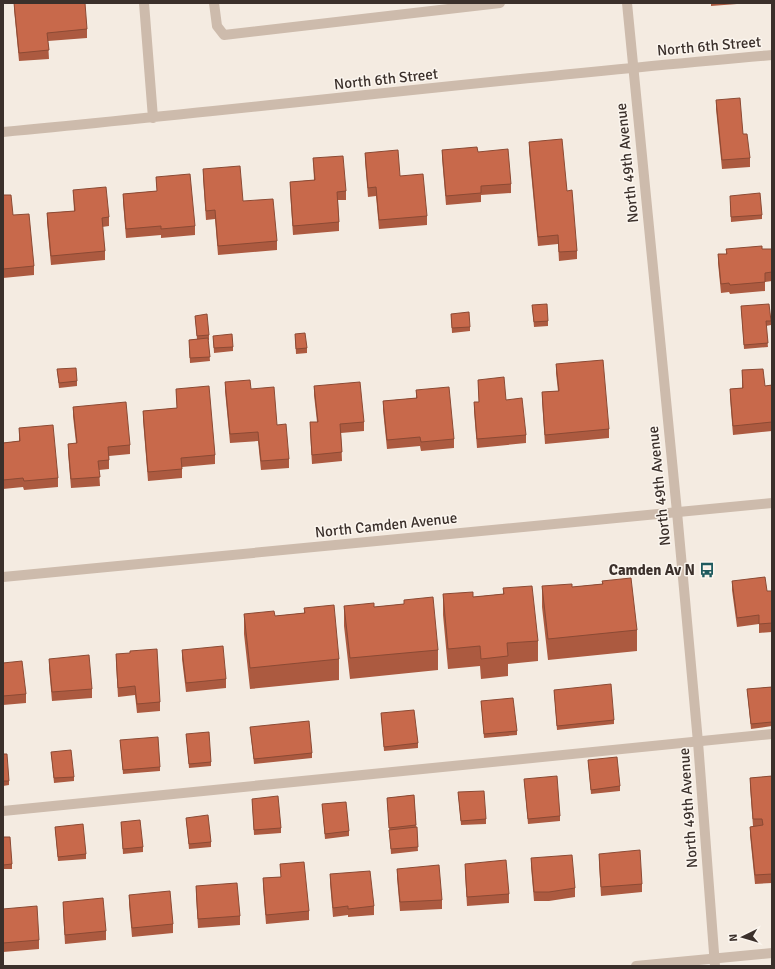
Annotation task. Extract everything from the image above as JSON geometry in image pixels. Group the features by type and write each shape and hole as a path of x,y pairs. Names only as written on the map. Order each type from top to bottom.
{"street":[{"path":"144,3 153,118"},
{"path":"214,3 217,26 224,35 500,3"},
{"name":"North 49th Avenue","path":"627,3 677,512 698,742 715,962"},
{"name":"North 6th Street","path":"3,132 153,118 633,68 772,56"},
{"name":"North Camden Avenue","path":"3,577 772,503"},
{"path":"3,811 772,734"},
{"path":"636,966 715,962 772,953"}],"building":[{"path":"14,3 85,3 87,29 47,33 49,50 19,53"},
{"path":"740,98 743,134 747,134 750,158 722,160 716,100"},
{"path":"562,139 567,191 572,190 577,251 559,252 558,235 538,237 529,142"},
{"path":"477,147 478,152 508,149 511,184 481,186 481,193 446,196 442,150"},
{"path":"398,150 400,176 423,174 427,216 379,220 376,187 368,188 365,153"},
{"path":"343,156 346,191 337,192 339,222 293,226 290,182 315,180 313,158"},
{"path":"240,166 243,201 273,199 277,241 218,246 215,210 206,211 203,169"},
{"path":"190,174 195,226 161,229 161,226 126,229 123,194 157,191 156,177"},
{"path":"106,187 109,217 102,218 105,251 51,256 47,213 75,211 73,190"},
{"path":"760,193 762,215 731,217 730,196"},
{"path":"3,195 11,195 13,215 29,214 34,266 3,269"},
{"path":"762,246 762,249 772,249 772,272 765,273 765,282 730,285 729,283 721,284 718,254 727,254 726,249"},
{"path":"547,304 548,321 534,322 532,305"},
{"path":"769,304 771,321 766,321 768,343 744,345 741,306"},
{"path":"469,312 470,327 452,328 451,314"},
{"path":"207,314 209,335 197,336 195,316"},
{"path":"305,333 307,348 296,349 295,334"},
{"path":"232,334 233,347 214,348 213,336"},
{"path":"208,338 210,357 190,358 189,340"},
{"path":"603,360 609,429 545,435 542,392 559,391 556,364"},
{"path":"76,368 77,381 59,383 57,369"},
{"path":"763,369 765,386 772,385 772,422 733,426 730,389 743,388 742,370"},
{"path":"504,377 506,400 522,398 526,435 477,439 474,402 479,402 478,380"},
{"path":"250,380 251,389 274,387 277,425 286,424 289,459 261,461 258,432 230,434 225,382"},
{"path":"360,382 364,422 340,424 342,452 312,455 310,422 318,422 314,386"},
{"path":"209,386 215,455 181,458 182,469 148,472 143,411 177,408 176,389"},
{"path":"449,387 454,439 421,442 420,437 387,440 383,401 417,398 416,390"},
{"path":"126,402 130,445 108,447 109,460 98,461 100,477 71,479 68,444 77,443 73,407"},
{"path":"53,425 58,478 24,481 23,478 3,480 3,443 20,441 19,428"},
{"path":"765,577 767,591 772,591 772,623 759,624 759,615 737,618 732,581"},
{"path":"631,578 637,630 548,639 542,586 572,584 572,587 603,584 602,581"},
{"path":"532,586 538,641 507,643 508,656 481,659 480,646 448,649 443,594 473,592 473,597 504,594 503,588"},
{"path":"433,597 438,650 350,658 344,606 374,603 374,607 404,604 404,600"},
{"path":"334,605 339,659 250,668 244,614 274,611 275,616 305,613 304,608"},
{"path":"223,646 226,679 186,683 182,650"},
{"path":"157,649 160,702 137,704 135,686 118,688 116,654 130,653 130,651"},
{"path":"89,655 92,689 52,692 49,659"},
{"path":"22,661 26,694 3,696 3,663"},
{"path":"611,684 614,720 557,726 554,690"},
{"path":"772,687 772,722 751,724 747,689"},
{"path":"513,698 517,731 484,734 481,701"},
{"path":"414,710 418,743 384,747 381,713"},
{"path":"309,721 312,753 254,759 250,727"},
{"path":"209,732 211,762 189,764 186,734"},
{"path":"158,737 160,767 123,770 120,740"},
{"path":"71,750 74,777 54,778 51,752"},
{"path":"3,754 7,754 9,781 3,781"},
{"path":"617,757 620,786 591,790 588,760"},
{"path":"557,776 560,816 528,819 524,779"},
{"path":"772,776 772,874 755,875 750,827 763,825 762,819 753,819 750,778"},
{"path":"484,791 486,819 461,821 458,792"},
{"path":"414,795 416,825 389,828 387,798"},
{"path":"278,796 281,828 254,830 252,799"},
{"path":"346,802 349,831 325,834 322,804"},
{"path":"208,815 211,842 189,844 186,818"},
{"path":"140,820 143,847 123,849 121,822"},
{"path":"83,824 86,854 58,857 55,827"},
{"path":"417,827 418,847 391,849 389,830"},
{"path":"3,837 10,837 12,864 3,865"},
{"path":"640,850 642,884 601,887 599,854"},
{"path":"572,855 575,888 549,892 534,892 531,858"},
{"path":"506,860 509,894 467,897 465,864"},
{"path":"304,862 309,911 266,915 263,878 281,877 280,864"},
{"path":"439,865 442,900 400,902 397,869"},
{"path":"370,871 374,906 348,909 348,906 333,908 330,874"},
{"path":"237,883 240,916 198,919 196,886"},
{"path":"170,891 173,924 132,928 129,895"},
{"path":"103,898 106,931 65,935 63,902"},
{"path":"37,906 39,940 3,943 3,909"}],"place":[{"name":"Camden Av N","path":"707,570"}]}
